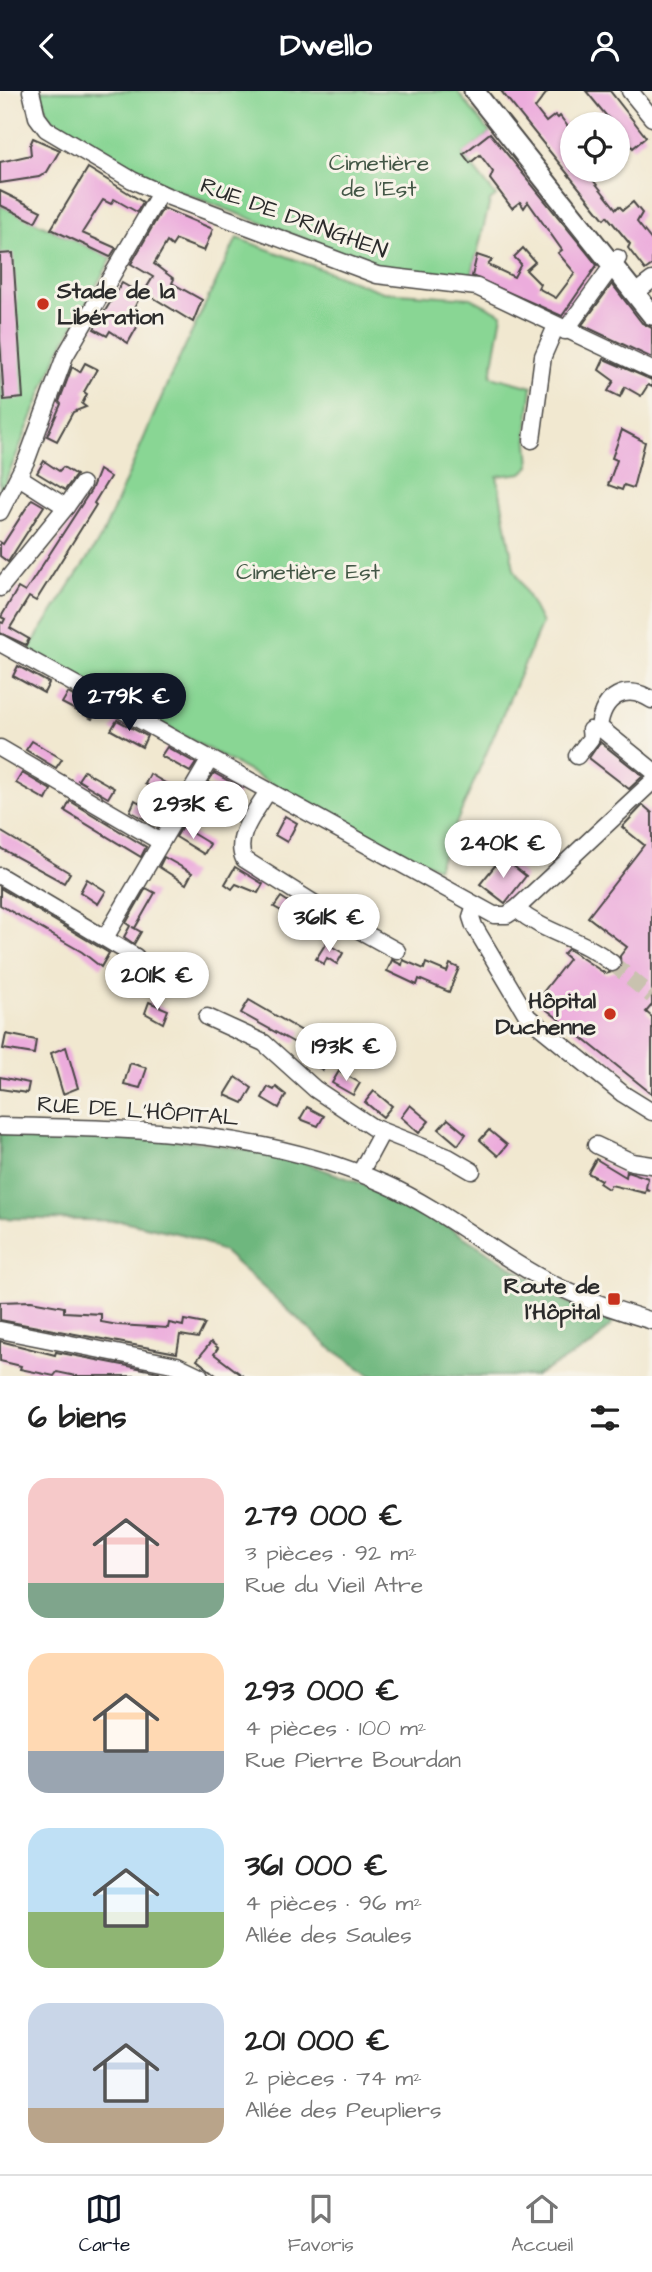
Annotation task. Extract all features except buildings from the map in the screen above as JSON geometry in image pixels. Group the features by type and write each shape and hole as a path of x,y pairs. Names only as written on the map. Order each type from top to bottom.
{"main road":[{"path":"474,91 615,262 645,290 652,315"},
{"path":"483,91 615,262"}],"street":[{"name":"RUE DE DRINGHEN","path":"31,91 37,117 49,131 132,180 160,193 361,270 383,276 477,287 652,370"},
{"path":"630,91 652,118"},
{"path":"0,512 19,477 65,356 160,193"},
{"path":"532,440 541,362 560,328 615,262"},
{"path":"19,477 66,507"},
{"path":"0,588 82,484"},
{"path":"0,643 499,916 516,909 652,782"},
{"path":"577,756 591,738 604,707 615,695 634,692 652,701"},
{"path":"574,723 595,729 652,770"},
{"path":"0,748 161,842"},
{"path":"105,938 209,759"},
{"path":"268,791 242,838 240,850 244,859 339,919 397,951"},
{"path":"0,876 136,957"},
{"path":"475,905 471,917 474,926 524,1012 623,1094 652,1112"},
{"path":"516,909 547,931 583,942 612,963"},
{"path":"207,1017 264,1044 315,1089 382,1132 448,1157 472,1171"},
{"name":"RUE DE L'HÔPITAL","path":"0,1126 203,1134 279,1147 360,1173 445,1215 552,1284 652,1321"},
{"path":"360,1173 382,1132"},
{"path":"596,1145 632,1162 652,1165"},
{"path":"0,1330 177,1365 200,1376"}],"green space":[{"name":"Cimetière de l'Est","path":"39,91 457,91 490,133 463,155 496,196 490,201 471,278 385,270 145,178 57,124 49,116"},
{"name":"Stade de la Libération","path":"0,205 112,258 59,351 0,495"},
{"name":"Cimetière Est","path":"237,238 383,292 471,298 502,314 491,376 532,387 527,430 530,466 522,473 497,476 514,569 542,623 437,868 290,794 28,650 102,536 168,382"},
{"path":"0,1133 86,1134 201,1142 289,1157 404,1199 567,1302 616,1320 592,1345 535,1376 372,1376 329,1347 224,1252 189,1236 123,1221 0,1218"}],"tunnel":[{"path":"612,963 652,996"}],"place":[{"name":"Stade de la Libération","path":"43,304"},
{"name":"Hôpital Duchenne","path":"610,1014"},
{"name":"Route de l'Hôpital","path":"614,1299"}]}
